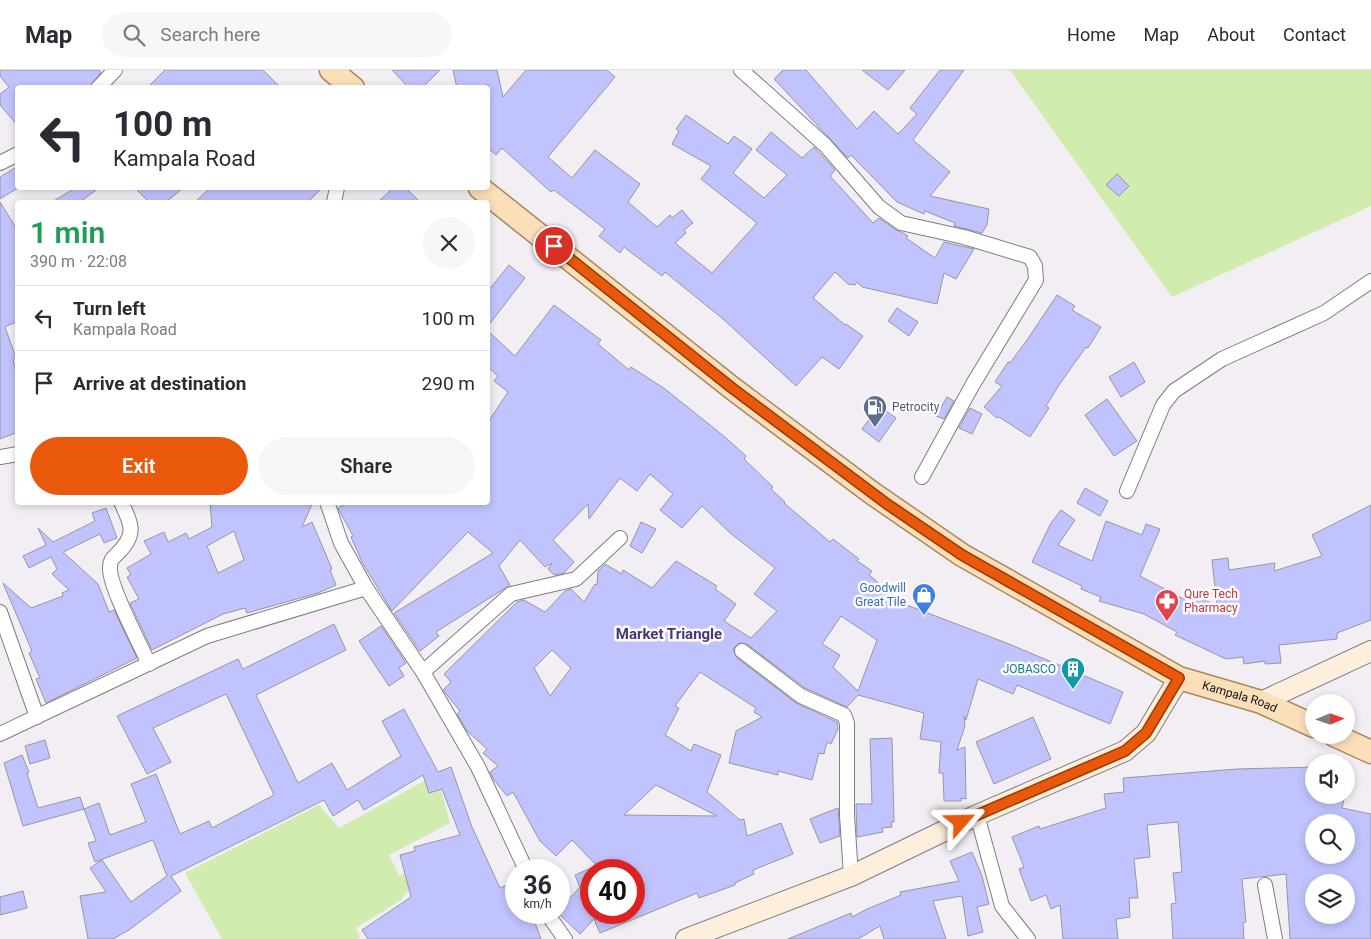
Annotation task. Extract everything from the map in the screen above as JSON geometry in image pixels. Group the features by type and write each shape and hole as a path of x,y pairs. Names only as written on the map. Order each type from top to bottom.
{"main road":[{"path":"331,70 349,85"},
{"name":"Kampala Road","path":"483,190 732,388 872,493 962,555 1179,678 1261,702 1305,722"},
{"path":"1354,744 1371,752"}],"street":[{"path":"101,85 115,70"},
{"path":"741,70 825,145 879,207 901,223 1030,257 1035,266 1036,280 973,384 922,477"},
{"path":"0,163 15,156"},
{"path":"1127,491 1163,405 1174,392 1222,359 1324,313 1371,281"},
{"path":"0,456 15,454"},
{"path":"123,505 131,531 128,544 112,559 109,568 113,583 149,664"},
{"path":"329,505 341,542 366,588 423,672 478,767 521,859"},
{"path":"423,672 511,594 576,579 620,538"},
{"path":"0,734 207,636 366,588"},
{"path":"0,612 37,717"},
{"path":"1261,702 1371,650"},
{"path":"742,651 801,696 844,715 847,723 847,816 851,876"},
{"path":"686,939 851,876 977,815 1125,751 1146,733 1179,678"},
{"path":"977,815 1002,906 1028,939"},
{"path":"1265,885 1275,939"},
{"path":"554,924 565,939"}],"green space":[{"path":"1010,70 1371,70 1371,206 1172,297"},
{"path":"437,774 450,823 389,855 399,876 409,871 412,885 401,900 356,928 360,936 357,939 222,939 185,873 319,805 339,828"}],"building":[{"path":"0,70 99,70 101,72 91,85 15,85 15,122 0,105 0,94 9,87 0,76"},
{"path":"165,70 263,70 278,85 150,85"},
{"path":"392,70 440,70 425,85 406,85"},
{"path":"453,70 497,70 503,97 526,70 607,70 615,77 548,157 572,178 595,150 640,184 628,202 657,227 670,215 672,218 682,210 693,223 684,230 686,233 675,243 712,273 757,223 701,179 711,166 672,144 679,131 676,129 686,115 728,144 734,136 752,149 733,173 764,198 787,175 756,150 771,132 802,158 814,147 835,170 830,176 873,223 879,218 908,236 906,238 935,258 944,242 974,249 956,279 944,273 937,304 862,287 857,282 855,285 848,284 835,272 813,298 845,325 863,336 839,369 822,357 796,386 723,319 665,272 662,276 624,247 620,253 599,236 605,229 554,190 551,192 502,148 496,155 490,150 490,85 456,85"},
{"path":"783,70 806,70 857,129 874,111 898,134 917,114 910,108 940,70 964,70 913,140 950,172 930,196 989,209 987,225 982,233 954,226 955,223 925,211 924,214 897,202 851,155 848,158 774,79"},
{"path":"862,70 905,70 888,90"},
{"path":"15,168 15,190 0,199 0,177"},
{"path":"1117,174 1129,186 1119,196 1106,185"},
{"path":"72,190 96,190 83,200 55,200"},
{"path":"137,190 181,190 168,200 147,200"},
{"path":"208,190 320,190 310,200 197,200"},
{"path":"391,190 408,190 418,200 380,200"},
{"path":"0,202 15,226 15,322 5,327 15,355 13,359 15,368 15,433 0,439"},
{"path":"509,265 525,278 490,323 490,289"},
{"path":"1057,295 1075,306 1072,310 1101,327 1088,348 1086,347 1059,385 1046,406 1049,408 1030,437 999,417 997,418 984,407 1002,386 995,382 1008,362 1010,363 1027,340"},
{"path":"554,305 601,340 598,344 629,370 631,367 665,389 725,437 746,456 744,459 773,487 771,489 784,503 830,542 833,539 859,559 857,561 872,571 869,575 904,604 1009,644 1123,692 1110,724 1017,685 1013,694 978,679 966,720 964,716 965,726 957,750 965,747 966,799 961,798 961,801 944,801 943,773 939,773 941,742 920,739 924,713 858,695 847,707 805,688 747,644 739,643 733,649 737,658 796,703 837,722 838,729 831,744 827,742 824,754 819,753 812,780 778,771 778,775 729,763 736,731 762,717 754,712 756,708 700,672 675,706 679,708 665,735 691,751 694,744 721,755 707,792 740,820 744,819 747,836 781,823 793,854 753,870 754,874 735,883 735,885 699,898 697,893 645,914 645,859 590,859 572,840 556,856 540,841 513,792 507,796 494,780 490,772 498,766 483,753 487,749 467,731 457,714 460,711 443,690 451,682 444,674 517,602 524,600 545,612 565,591 571,589 584,602 595,584 597,585 598,571 605,564 622,574 623,570 652,588 676,561 717,586 715,589 736,604 724,621 751,638 777,611 754,594 775,568 730,533 702,506 682,528 660,510 673,494 650,474 637,491 620,478 589,519 588,504 553,540 574,562 564,573 554,575 548,569 552,563 545,567 520,540 499,566 510,585 436,632 439,636 420,651 394,613 493,553 468,532 392,611 362,562 351,537 353,536 338,508 344,505 490,505 490,419 508,392 494,381 498,376 490,369 490,333 515,356","holes":["841,616 877,640 858,691 833,667 840,655 822,644","552,650 571,668 550,696 534,668","656,785 717,816 624,815"]},
{"path":"897,308 918,322 909,336 888,321"},
{"path":"1134,362 1145,382 1121,397 1109,377"},
{"path":"947,397 954,401 944,419 936,416"},
{"path":"1107,399 1137,441 1114,456 1085,415"},
{"path":"879,406 896,418 879,442 862,429"},
{"path":"970,408 982,414 972,434 959,428"},
{"path":"1085,488 1108,501 1100,516 1077,503"},
{"path":"210,505 312,505 302,527 312,522 332,569 330,570 336,585 318,593 247,613 245,608 223,614 152,650 130,603 139,599 127,577 131,575 127,568 151,554 144,541 164,532 168,542 186,533 189,539 212,527","holes":["234,531 244,560 218,573 207,546"]},
{"path":"1371,505 1371,620 1337,633 1337,639 1279,645 1281,663 1265,664 1265,661 1244,664 1243,657 1226,659 1175,635 1177,632 1144,614 1099,601 1101,597 1081,589 1082,586 1032,562 1051,523 1061,510 1075,520 1058,545 1092,561 1106,521 1142,535 1146,524 1160,529 1140,576 1193,604 1197,596 1217,606 1212,560 1228,558 1229,570 1275,563 1274,571 1322,556 1312,535"},
{"path":"106,508 117,538 104,543 100,534 63,552 98,584 109,612 114,610 137,658 46,703 36,679 40,678 29,653 32,651 3,583 31,608 63,596 62,593 69,590 52,574 57,569 51,557 29,568 23,556 46,545 38,528 53,542 95,521 92,513"},
{"path":"641,522 656,529 642,553 630,546"},
{"path":"334,624 346,650 256,695 298,783 332,763 347,790 401,756 382,721 404,709 438,772 451,767 472,827 500,888 505,886 505,924 535,924 541,939 368,939 362,930 411,897 400,855 415,851 414,847 460,835 442,789 429,793 423,775 364,810 358,800 333,816 324,800 171,876 181,891 129,930 113,939 88,939 80,896 106,892 90,868 102,860 131,902 167,876 153,840 95,862 88,843 96,841 84,809 99,803 110,835 146,822 131,784 156,774 180,834 209,821 212,828 274,795 226,694 153,728 171,762 147,774 117,716 238,659 243,669"},
{"path":"381,626 406,663 399,668 404,676 389,686 359,641"},
{"path":"1033,717 1051,759 994,784 976,742"},
{"path":"892,738 894,822 891,822 892,827 882,828 883,832 857,837 856,804 872,804 870,739"},
{"path":"45,740 50,758 30,764 25,746"},
{"path":"22,755 29,772 27,773 38,808 80,797 84,809 23,826 4,763"},
{"path":"1305,767 1305,804 1343,804 1342,808 1371,814 1371,939 1290,939 1286,874 1242,879 1246,922 1243,923 1244,939 1173,939 1171,904 1176,903 1173,873 1182,872 1178,822 1147,825 1150,857 1134,859 1138,898 1129,898 1130,917 1116,919 1118,939 1063,939 1060,905 1051,909 1046,895 1031,901 1019,869 1024,867 1012,837 1039,826 1040,829 1106,808 1104,794 1124,792 1123,778 1237,769"},
{"path":"838,808 840,836 820,843 810,819"},
{"path":"972,852 982,876 989,904 977,907 983,932 968,936 962,896 933,901 946,939 884,939 880,926 858,939 788,939 851,913 852,917 901,895 900,892 959,881 950,861"},
{"path":"580,873 580,887 575,875"},
{"path":"580,887 580,924 589,924 580,934 570,924 570,898"},
{"path":"23,891 27,908 0,915 0,897"},
{"path":"596,924 622,924 600,933"}],"place":[{"name":"Petrocity","path":"875,428"},
{"name":"Goodwill Great Tile","path":"924,616"},
{"name":"Qure Tech Pharmacy","path":"1167,622"},
{"name":"JOBASCO","path":"1073,690"}],"district":[{"name":"Market Triangle","path":"669,634"}],"route":[{"path":"554,246 732,388 887,504 962,555 1179,678 1146,733 1125,751 961,822"}]}
